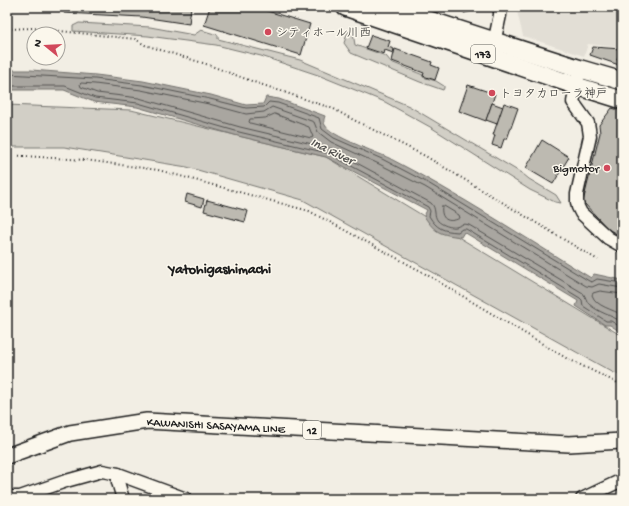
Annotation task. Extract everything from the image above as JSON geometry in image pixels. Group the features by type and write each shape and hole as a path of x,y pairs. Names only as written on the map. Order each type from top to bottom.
{"highway":[{"name":"173","path":"345,7 492,49 581,69 622,81"},
{"name":"173","path":"389,7 577,86 622,100"}],"main road":[{"name":"KAWANISHI SASAYAMA LINE","path":"7,456 70,433 147,421 569,444 622,441"}],"street":[{"path":"492,49 500,15 500,7"},
{"path":"581,69 572,102 588,123 590,136 577,194 578,208 608,238 622,246"},
{"path":"7,497 20,497 66,481 102,471 118,474 186,499"},
{"path":"118,474 118,482 123,499"},
{"path":"582,499 622,480"}],"path":[{"path":"7,29 32,28 135,39 145,45 206,64 334,109 427,157 598,260"},
{"path":"7,155 85,160 158,170 309,211 419,270 566,358 622,385"}],"shaded area":[{"path":"516,7 622,7 622,48 588,44 584,56 523,36"},
{"path":"79,23 150,27 194,35 201,30 218,35 218,39 300,60 409,106 556,195 561,203 555,202 530,190 432,128 385,102 318,75 261,56 216,45 148,36 73,31 73,26"},
{"path":"348,31 353,33 355,45 386,56 391,62 423,75 423,77 436,81 444,86 443,90 351,53 344,43"},
{"path":"7,105 131,110 326,157 622,336 622,375 614,373 303,200 187,167 64,147 7,147"}],"water":[{"name":"Ina River","path":"7,70 31,70 96,75 143,81 211,95 246,105 263,104 266,97 279,99 325,116 325,125 335,134 389,158 441,186 591,278 594,274 622,280 622,333 610,325 605,325 576,306 578,301 464,232 461,237 443,234 435,230 424,216 427,210 326,157 238,136 137,107 94,102 64,90 7,90"}],"building":[{"path":"64,7 191,7 189,24 142,17 64,13"},
{"path":"210,7 265,7 264,10 310,24 301,55 204,25"},
{"path":"463,7 488,7 464,13"},
{"path":"371,35 390,41 388,47 394,49 393,53 385,50 384,54 366,48"},
{"path":"593,47 621,49 617,60 621,61 619,65 590,55"},
{"path":"395,49 432,62 431,65 439,68 435,80 423,76 424,73 392,61"},
{"path":"468,85 495,94 486,121 459,111"},
{"path":"492,103 503,107 497,124 486,120"},
{"path":"504,103 518,108 507,139 504,139 501,148 492,145 495,135 493,135"},
{"name":"Bigmotor","path":"612,108 622,111 622,237 608,229 583,202 600,133 599,125"},
{"path":"542,140 569,157 553,184 526,168"},
{"path":"187,194 204,199 202,207 185,202"},
{"path":"207,200 248,211 245,222 204,211"}],"place":[{"name":"シティホール川西","path":"268,32"},
{"name":"トヨタカローラ神戸","path":"492,93"},
{"name":"Bigmotor","path":"607,168"}],"district":[{"name":"Yatohigashimachi","path":"220,268"}]}
